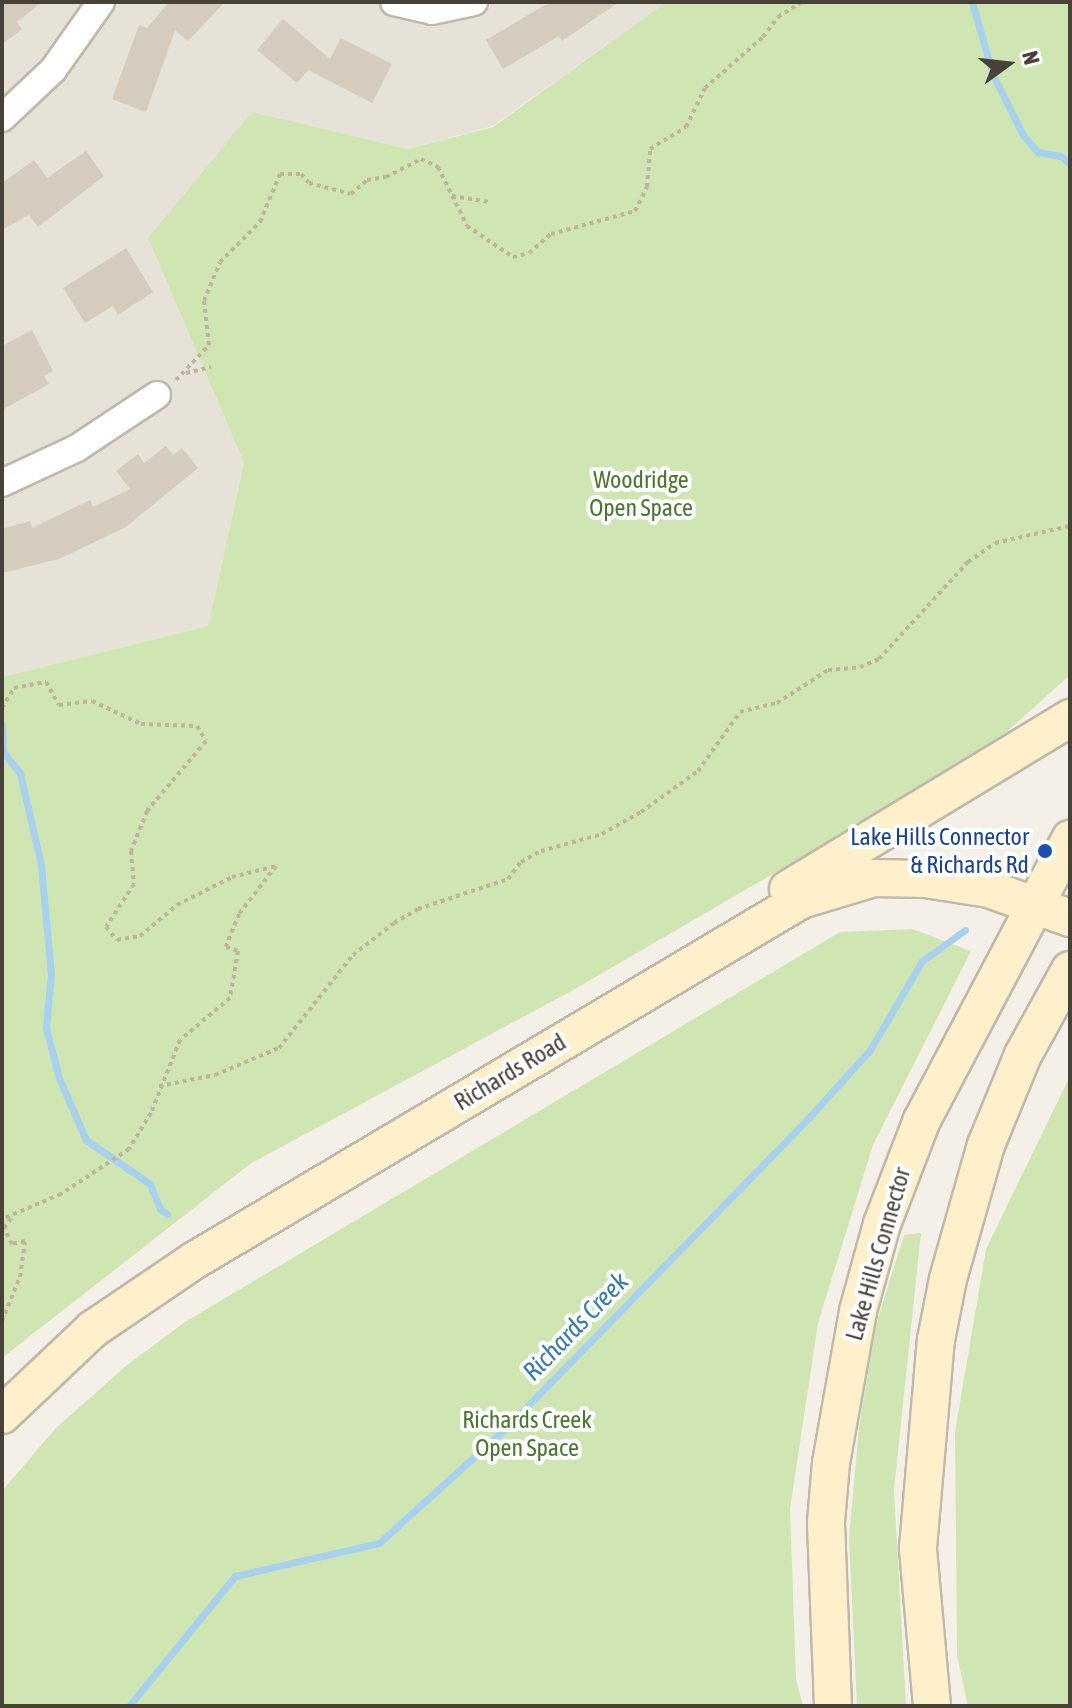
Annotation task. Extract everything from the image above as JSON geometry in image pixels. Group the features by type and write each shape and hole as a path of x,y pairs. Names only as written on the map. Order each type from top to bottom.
{"main road":[{"path":"663,980 794,885 1070,718"},
{"name":"Lake Hills Connector","path":"833,1706 826,1522 831,1463 858,1311 903,1164 948,1064 1070,839"},
{"name":"Richards Road","path":"2,1415 93,1329 156,1285 801,900 874,878 958,882 1070,918"},
{"path":"932,1706 918,1548 927,1404 942,1310 986,1145 1023,1055 1070,970"}],"street":[{"path":"2,118 53,70 101,2"},
{"path":"394,2 432,11 474,2"},
{"path":"2,483 77,448 157,395"}],"path":[{"path":"157,395 186,373 209,345 204,301 220,262 271,204 280,174 301,174 309,183 351,194 367,180 386,177 421,159 438,167 467,226 513,257 529,253 551,234 635,211 647,187 650,149 686,127 705,88 763,37 769,26 802,2"},
{"path":"452,196 490,202"},
{"path":"186,373 211,367"},
{"path":"159,1086 250,1063 288,1041 303,1012 353,955 394,923 418,909 508,879 521,862 541,851 602,834 641,812 698,771 740,712 777,703 828,670 860,667 879,659 968,562 995,543 1070,526"},
{"path":"2,1219 112,1165 129,1149 151,1113 159,1086 180,1040 230,998 238,951 226,947 239,914 276,866 232,877 177,905 140,936 117,940 106,927 134,884 131,851 147,811 165,783 206,741 197,726 141,724 92,701 59,705 46,682 14,688 4,707"},
{"path":"2,1321 20,1277 25,1241 12,1244 4,1228 13,1216"}],"shaded area":[{"path":"2,2 666,2 493,126 408,149 252,113 148,238 244,463 208,626 2,677"}],"green space":[{"name":"Woodridge Open Space","path":"666,2 1070,2 1070,675 1002,736 855,826 575,989 250,1164 2,1358 2,677 208,626 244,463 148,238 252,112 408,149 493,127"},
{"name":"Richards Creek Open Space","path":"912,929 971,951 873,1145 818,1323 790,1509 796,1679 803,1706 2,1706 2,1491 56,1428 126,1366 185,1322 840,932"},
{"path":"1070,1076 1070,1706 968,1706 957,1656 955,1432 986,1249"},
{"path":"921,1233 894,1490 906,1706 857,1706 849,1539 859,1427 875,1328 904,1235"}],"building":[{"path":"2,2 42,2 17,22 22,29 2,44"},
{"path":"169,2 225,2 188,41 175,30 146,112 112,99 139,25 147,28"},
{"path":"550,2 619,2 562,41 559,36 503,69 486,40"},
{"path":"283,19 330,59 341,38 392,64 372,103 308,70 297,83 257,50"},
{"path":"86,151 104,176 38,227 29,215 2,230 2,183 34,160 47,178"},
{"path":"126,248 153,292 118,315 113,306 85,323 63,288"},
{"path":"32,330 53,371 44,376 49,384 2,410 2,346"},
{"path":"166,446 173,455 182,448 198,468 126,527 59,559 2,573 2,529 30,521 32,528 90,500 93,507 130,489 116,471 138,454 144,463"}],"waterway":[{"path":"972,2 993,75 1023,135 1038,152 1061,156 1070,164"},
{"path":"2,725 3,752 20,773 41,865 51,974 46,1028 59,1078 86,1140 150,1184 160,1209 167,1214"},
{"name":"Richards Creek","path":"129,1706 235,1576 379,1543 509,1425 802,1125 870,1050 922,961 965,930"}],"place":[{"name":"Lake Hills Connector & Richards Rd","path":"1045,851"}]}
